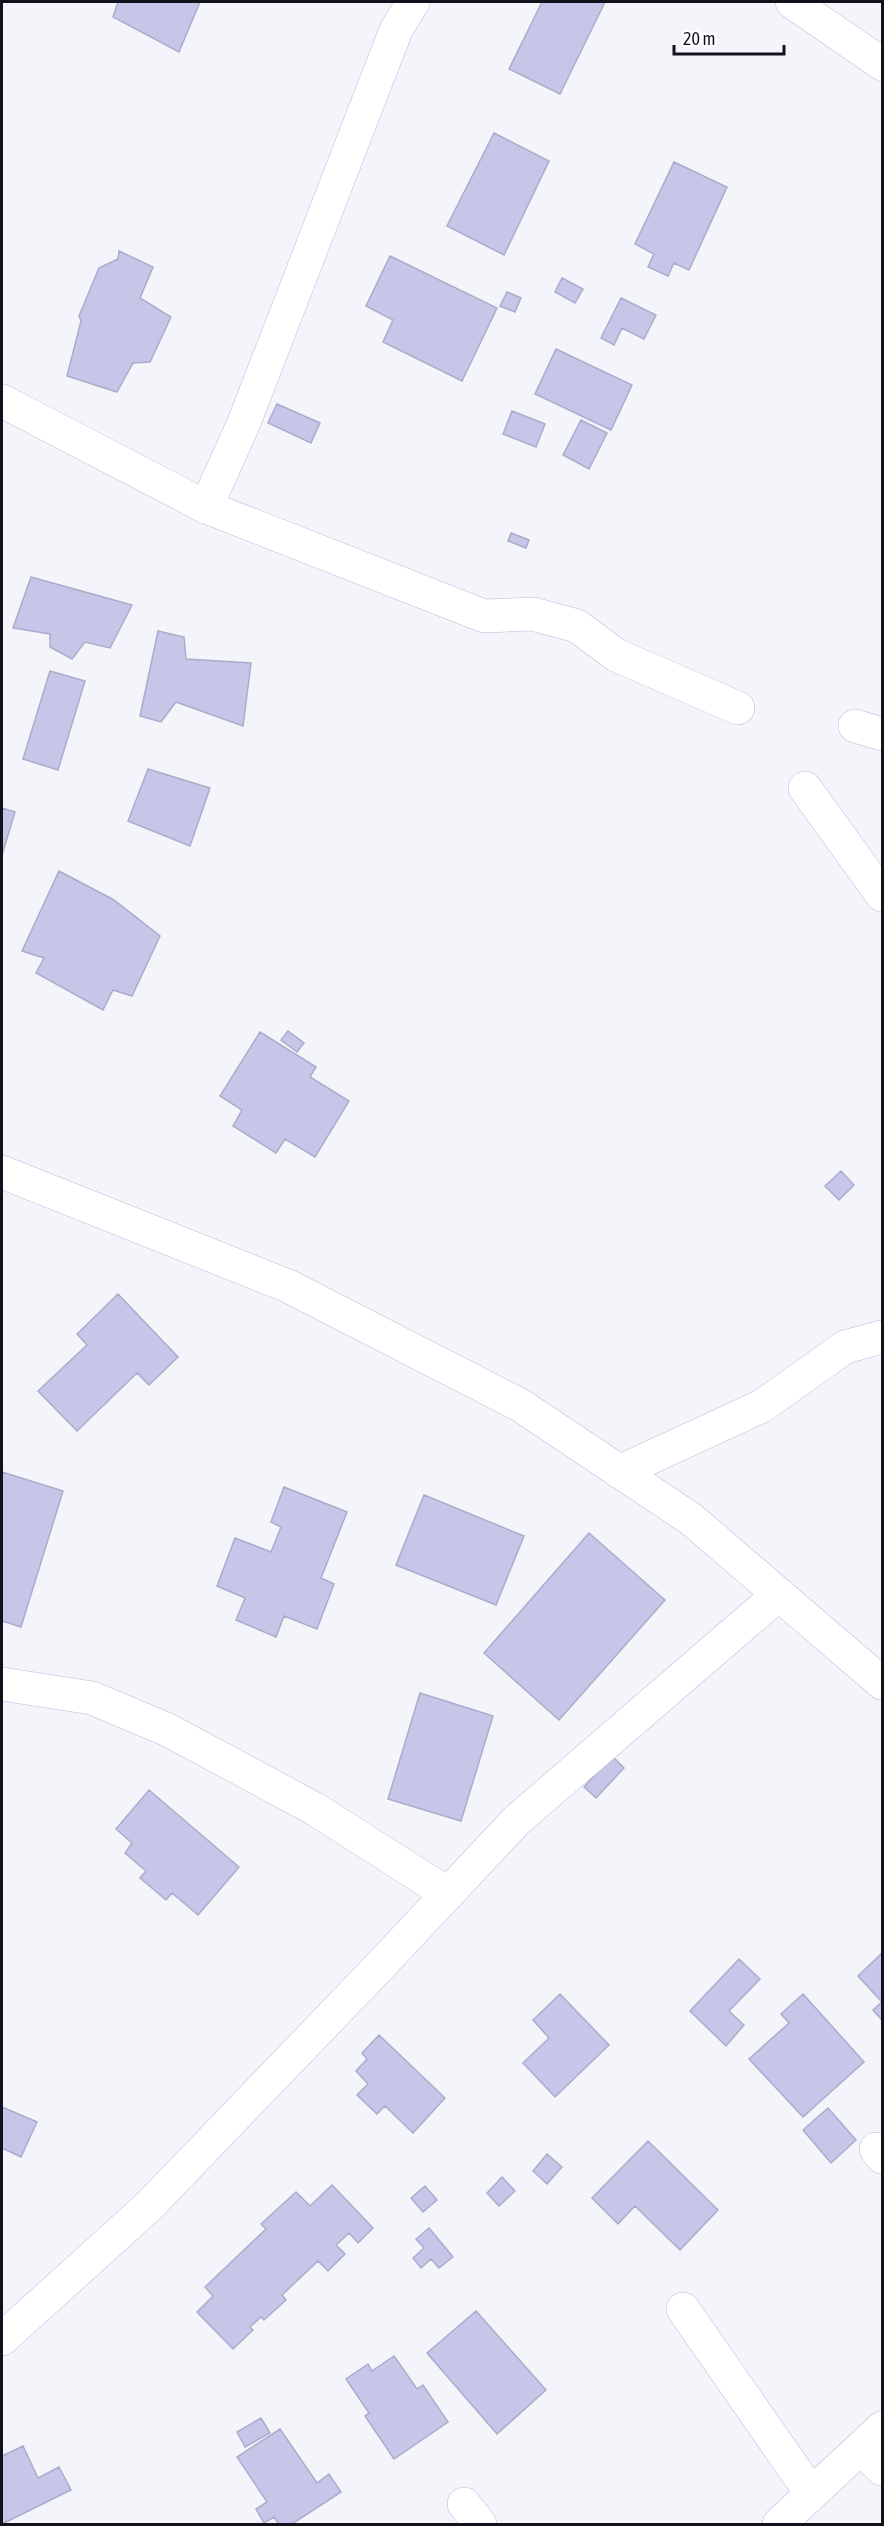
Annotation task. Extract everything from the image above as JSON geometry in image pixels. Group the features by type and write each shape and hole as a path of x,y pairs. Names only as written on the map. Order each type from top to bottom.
{"street":[{"path":"206,507 243,425 396,30 413,2"},
{"path":"792,2 882,64"},
{"path":"2,401 206,507 484,616 533,614 577,626 616,655 738,708"},
{"path":"805,788 882,895"},
{"path":"2,1172 288,1286 520,1405 691,1520 882,1683"},
{"path":"619,1472 762,1406 845,1347 882,1337"},
{"path":"2,2339 149,2206 517,1820 779,1594"},
{"path":"2,1684 92,1698 168,1730 315,1809 448,1894"},
{"path":"683,2309 811,2493"},
{"path":"779,2524 811,2493 875,2448"}],"building":[{"path":"118,2 200,2 179,52 113,17"},
{"path":"542,2 605,2 560,94 509,69"},
{"path":"494,133 549,161 504,255 447,226"},
{"path":"674,162 727,187 689,270 674,263 668,276 648,267 654,254 635,244"},
{"path":"119,251 153,267 140,298 171,317 150,362 133,363 117,392 67,376 81,321 79,316 99,268 118,259"},
{"path":"390,256 497,308 462,381 383,342 393,320 366,306"},
{"path":"562,278 583,289 575,303 555,292"},
{"path":"507,292 521,298 515,312 500,306"},
{"path":"621,298 656,315 644,339 622,328 614,345 601,338"},
{"path":"556,349 632,385 611,430 535,394"},
{"path":"277,404 320,423 311,443 268,423"},
{"path":"512,411 545,424 536,447 503,434"},
{"path":"581,420 607,433 589,469 563,455"},
{"path":"511,533 529,540 526,548 508,541"},
{"path":"31,577 132,605 110,648 85,642 72,659 50,647 50,634 13,628"},
{"path":"158,631 184,637 186,659 251,663 243,726 176,702 161,722 140,716"},
{"path":"50,671 85,681 58,770 23,759"},
{"path":"148,769 210,788 190,846 128,821"},
{"path":"2,808 15,812 2,855"},
{"path":"59,871 114,900 160,936 132,996 113,990 103,1010 36,973 44,958 22,951"},
{"path":"288,1031 304,1043 297,1052 281,1040"},
{"path":"260,1032 316,1067 310,1077 349,1101 315,1157 285,1139 276,1153 233,1126 242,1110 220,1096"},
{"path":"841,1171 854,1185 839,1200 825,1186"},
{"path":"118,1294 178,1357 149,1385 137,1373 77,1431 38,1391 87,1345 77,1334"},
{"path":"2,1472 63,1491 21,1627 2,1621"},
{"path":"284,1487 347,1512 321,1578 334,1584 317,1629 284,1616 276,1637 236,1620 245,1598 217,1586 235,1538 271,1552 281,1527 271,1522"},
{"path":"424,1495 524,1536 496,1605 396,1565"},
{"path":"589,1533 665,1600 559,1720 484,1653"},
{"path":"420,1693 493,1716 461,1821 388,1799"},
{"path":"612,1756 624,1768 596,1798 584,1787"},
{"path":"149,1790 239,1867 198,1915 172,1893 166,1900 140,1878 146,1871 125,1853 132,1843 116,1829"},
{"path":"882,1953 882,2002 858,1976"},
{"path":"739,1959 760,1979 729,2011 744,2025 726,2046 690,2011"},
{"path":"560,1994 609,2045 555,2097 523,2063 549,2038 533,2020"},
{"path":"803,1994 864,2062 803,2117 749,2059 789,2023 781,2014"},
{"path":"882,2002 882,2020 873,2010"},
{"path":"379,2035 445,2098 413,2133 385,2106 377,2114 357,2095 368,2084 356,2071 367,2059 362,2053"},
{"path":"2,2107 37,2122 21,2157 2,2148"},
{"path":"828,2108 856,2140 831,2163 803,2130"},
{"path":"648,2141 718,2210 680,2250 635,2206 618,2224 592,2198"},
{"path":"547,2154 562,2167 547,2184 533,2171"},
{"path":"502,2177 515,2191 499,2206 487,2193"},
{"path":"332,2185 373,2228 358,2243 349,2233 336,2245 345,2254 328,2271 318,2261 282,2295 286,2300 264,2320 261,2317 250,2327 253,2330 233,2349 197,2312 213,2296 205,2287 266,2229 261,2224 296,2192 310,2206"},
{"path":"425,2186 437,2200 423,2212 411,2198"},
{"path":"429,2228 453,2257 439,2268 431,2259 421,2268 413,2258 424,2248 416,2239"},
{"path":"476,2311 546,2390 497,2434 427,2353"},
{"path":"394,2356 417,2389 423,2385 448,2422 394,2459 365,2416 369,2413 346,2379 368,2364 372,2371"},
{"path":"261,2418 270,2433 245,2447 237,2432"},
{"path":"280,2429 317,2483 329,2474 341,2492 292,2524 279,2524 274,2517 264,2523 256,2509 267,2502 237,2457"},
{"path":"23,2446 38,2478 59,2467 71,2490 2,2524 2,2456"}]}
